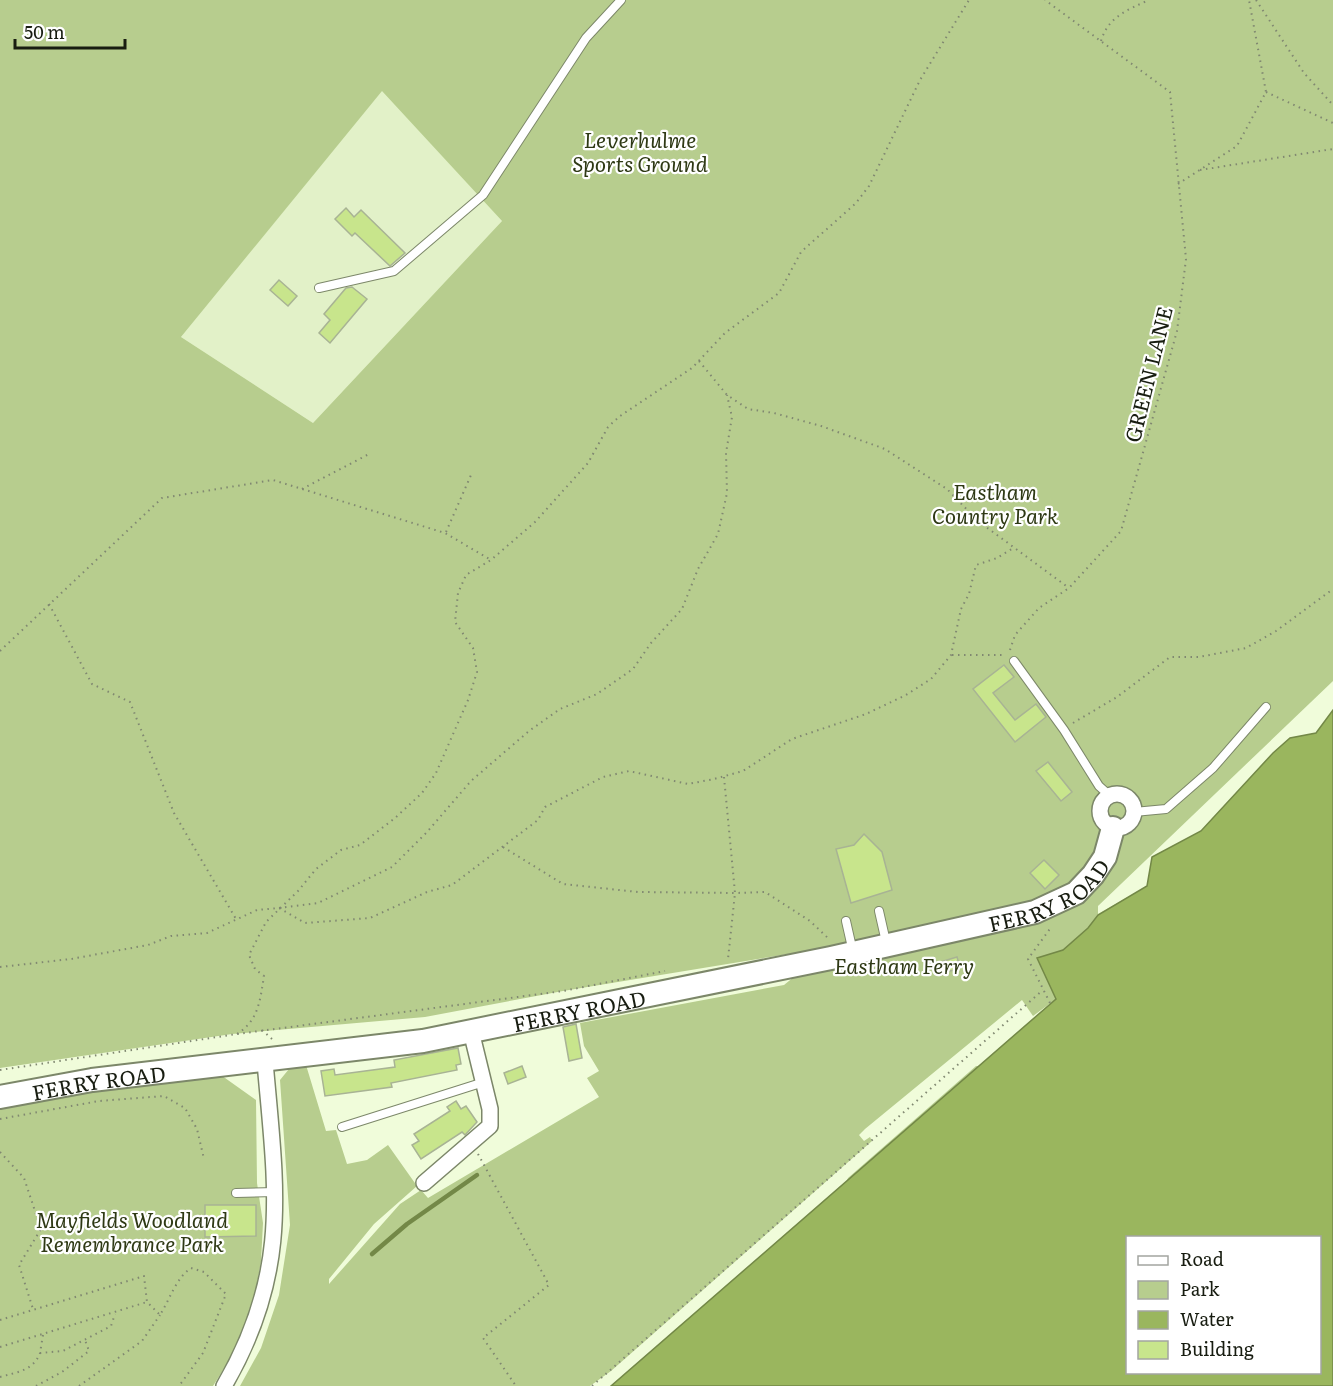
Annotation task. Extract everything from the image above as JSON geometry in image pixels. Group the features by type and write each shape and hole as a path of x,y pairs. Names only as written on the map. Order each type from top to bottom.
{"street":[{"path":"1119,793 1128,798 1134,812 1125,826 1113,828 1104,823 1100,813 1101,803 1109,795 1119,793"},
{"name":"FERRY ROAD","path":"0,1097 92,1080 265,1062 423,1041 853,953 1035,912 1058,904 1076,892 1093,875 1105,857 1113,828"},
{"path":"424,1183 490,1126 490,1109 471,1031"},
{"path":"224,1386 243,1354 266,1289 275,1229 276,1192 265,1062"}],"lane":[{"path":"319,288 394,271 483,195 586,38 621,0"},
{"path":"1014,661 1064,730 1099,786 1109,795"},
{"path":"1134,812 1166,808 1213,768 1266,707"},
{"path":"879,911 886,946"},
{"path":"846,921 853,953"},
{"path":"342,1126 484,1082"},
{"path":"237,1193 276,1192"}],"path":[{"path":"237,1034 248,1027 259,1011 264,976 255,969 249,955 257,935 279,908 324,862 341,850 360,845 395,818 422,793 436,772 471,694 477,672 473,648 455,622 458,593 466,574 491,560 535,522 588,463 608,428 641,400 699,361 724,333 779,293 801,252 856,202 869,186 920,80 969,0"},
{"name":"GREEN LANE","path":"1014,661 1010,653 1015,635 1039,608 1069,588 1121,531 1177,331 1186,259 1177,185 1170,92 1045,0"},
{"path":"1101,41 1105,29 1117,15 1149,0"},
{"path":"1177,185 1237,146 1266,92 1249,0"},
{"path":"1256,0 1304,73 1333,105"},
{"path":"1266,92 1333,123"},
{"path":"1197,171 1333,148"},
{"path":"699,361 727,395 748,410 774,413 821,426 885,449 947,489 978,521 1069,588"},
{"path":"0,967 71,959 148,945 171,936 207,933 257,910 318,903 392,867 428,832 471,781 530,731 560,709 597,693 633,669 651,643 682,609 698,569 718,534 727,493 726,453 732,417 727,395"},
{"path":"302,489 371,453"},
{"path":"445,533 471,475"},
{"path":"0,651 162,498 273,480 445,533 491,560"},
{"path":"279,908 306,923 370,918 427,892 452,885 538,820 545,807 603,777 628,771 688,784 724,777 742,771 792,739 866,714 931,679 951,655 961,609 969,594 976,565 997,558 1015,547"},
{"path":"1079,720 1117,697 1170,657 1199,657 1246,648 1276,631 1333,589"},
{"path":"49,604 92,684 130,702 174,813 236,919"},
{"path":"951,655 1004,655 1014,661"},
{"path":"724,777 735,893 728,959"},
{"path":"503,847 563,884 638,892 765,892 810,921 830,939 818,942"},
{"path":"1050,1003 1028,959 1056,921"},
{"path":"0,1070 237,1034 563,991 670,970"},
{"path":"592,1386 1043,990"},
{"path":"0,1119 99,1101 164,1096 185,1108 197,1130 204,1159"},
{"path":"471,1142 549,1285 483,1338 516,1386"},
{"path":"0,1152 24,1178 41,1229 19,1265 33,1309"},
{"path":"79,1386 142,1341 173,1295 181,1275 191,1268 204,1272 226,1294 203,1353 179,1386"},
{"path":"0,1320 144,1276 147,1302 160,1315"},
{"path":"0,1347 115,1314 147,1302"},
{"path":"40,1353 63,1351 85,1340 111,1326 115,1314"},
{"path":"0,1377 36,1364 43,1334"},
{"path":"36,1386 62,1372 89,1351 85,1340"}],"shaded area":[{"path":"382,90 502,221 313,423 181,337"}],"green space":[{"name":"Eastham Country Park","path":"0,0 1333,0 1333,681 1098,906 1098,914 1147,886 1152,857 1201,831 1273,753 1290,738 1316,733 1333,710 1333,818 1233,911 1111,1043 1008,1142 890,1268 744,1369 704,1386 684,1386 696,1372 807,1295 825,1263 817,1226 825,1218 823,1211 838,1200 848,1178 976,1066 993,1067 1025,1037 1083,1027 1076,992 1099,959 1078,964 1075,979 1050,985 1056,999 1033,1016 1022,1000 865,1129 859,1135 864,1141 870,1137 872,1141 611,1371 590,1386 240,1386 261,1348 279,1295 290,1225 280,1080 289,1069 306,1065 326,1131 336,1130 347,1164 367,1160 388,1145 417,1186 374,1224 329,1279 329,1284 400,1204 421,1190 428,1198 599,1097 587,1078 599,1071 584,1046 580,1023 784,985 831,947 563,991 425,1017 232,1034 0,1068","holes":["382,91 502,221 313,423 181,337"]},
{"name":"Mayfields Woodland Remembrance Park","path":"218,1073 256,1100 257,1183 263,1223 261,1261 252,1313 237,1348 213,1386 0,1386 0,1106 68,1093"}],"water":[{"path":"1333,710 1333,1386 611,1386 1056,999 1037,958 1063,950 1088,928 1098,915 1147,886 1152,857 1201,831 1273,753 1290,738 1316,733"}],"building":[{"path":"346,208 354,217 361,210 405,253 390,266 355,233 352,236 335,219"},
{"path":"279,280 297,296 288,306 270,290"},
{"path":"352,287 367,299 330,343 319,333 330,320 324,314 346,288"},
{"path":"1004,665 1014,677 993,693 1015,720 1036,704 1046,717 1015,742 973,689"},
{"path":"1048,762 1072,792 1061,801 1036,771"},
{"path":"864,834 882,852 892,890 851,903 836,849 854,845"},
{"path":"1044,860 1059,875 1045,889 1030,873"},
{"path":"957,957 960,968 940,974 937,963"},
{"path":"576,1024 582,1058 569,1061 563,1027"},
{"path":"458,1048 461,1064 456,1065 457,1070 391,1083 392,1087 325,1096 321,1071 334,1069 335,1075 395,1067 394,1060"},
{"path":"522,1066 526,1077 508,1084 504,1073"},
{"path":"456,1101 461,1109 466,1106 477,1122 465,1135 462,1132 421,1159 412,1145 419,1141 414,1134 450,1111 447,1107"},
{"path":"205,1205 256,1205 256,1236 205,1237"}],"waterway":[{"path":"372,1254 407,1224 477,1175"}],"park label":[{"name":"Leverhulme Sports Ground","path":"640,150"},
{"name":"Eastham Ferry","path":"904,964"}]}
